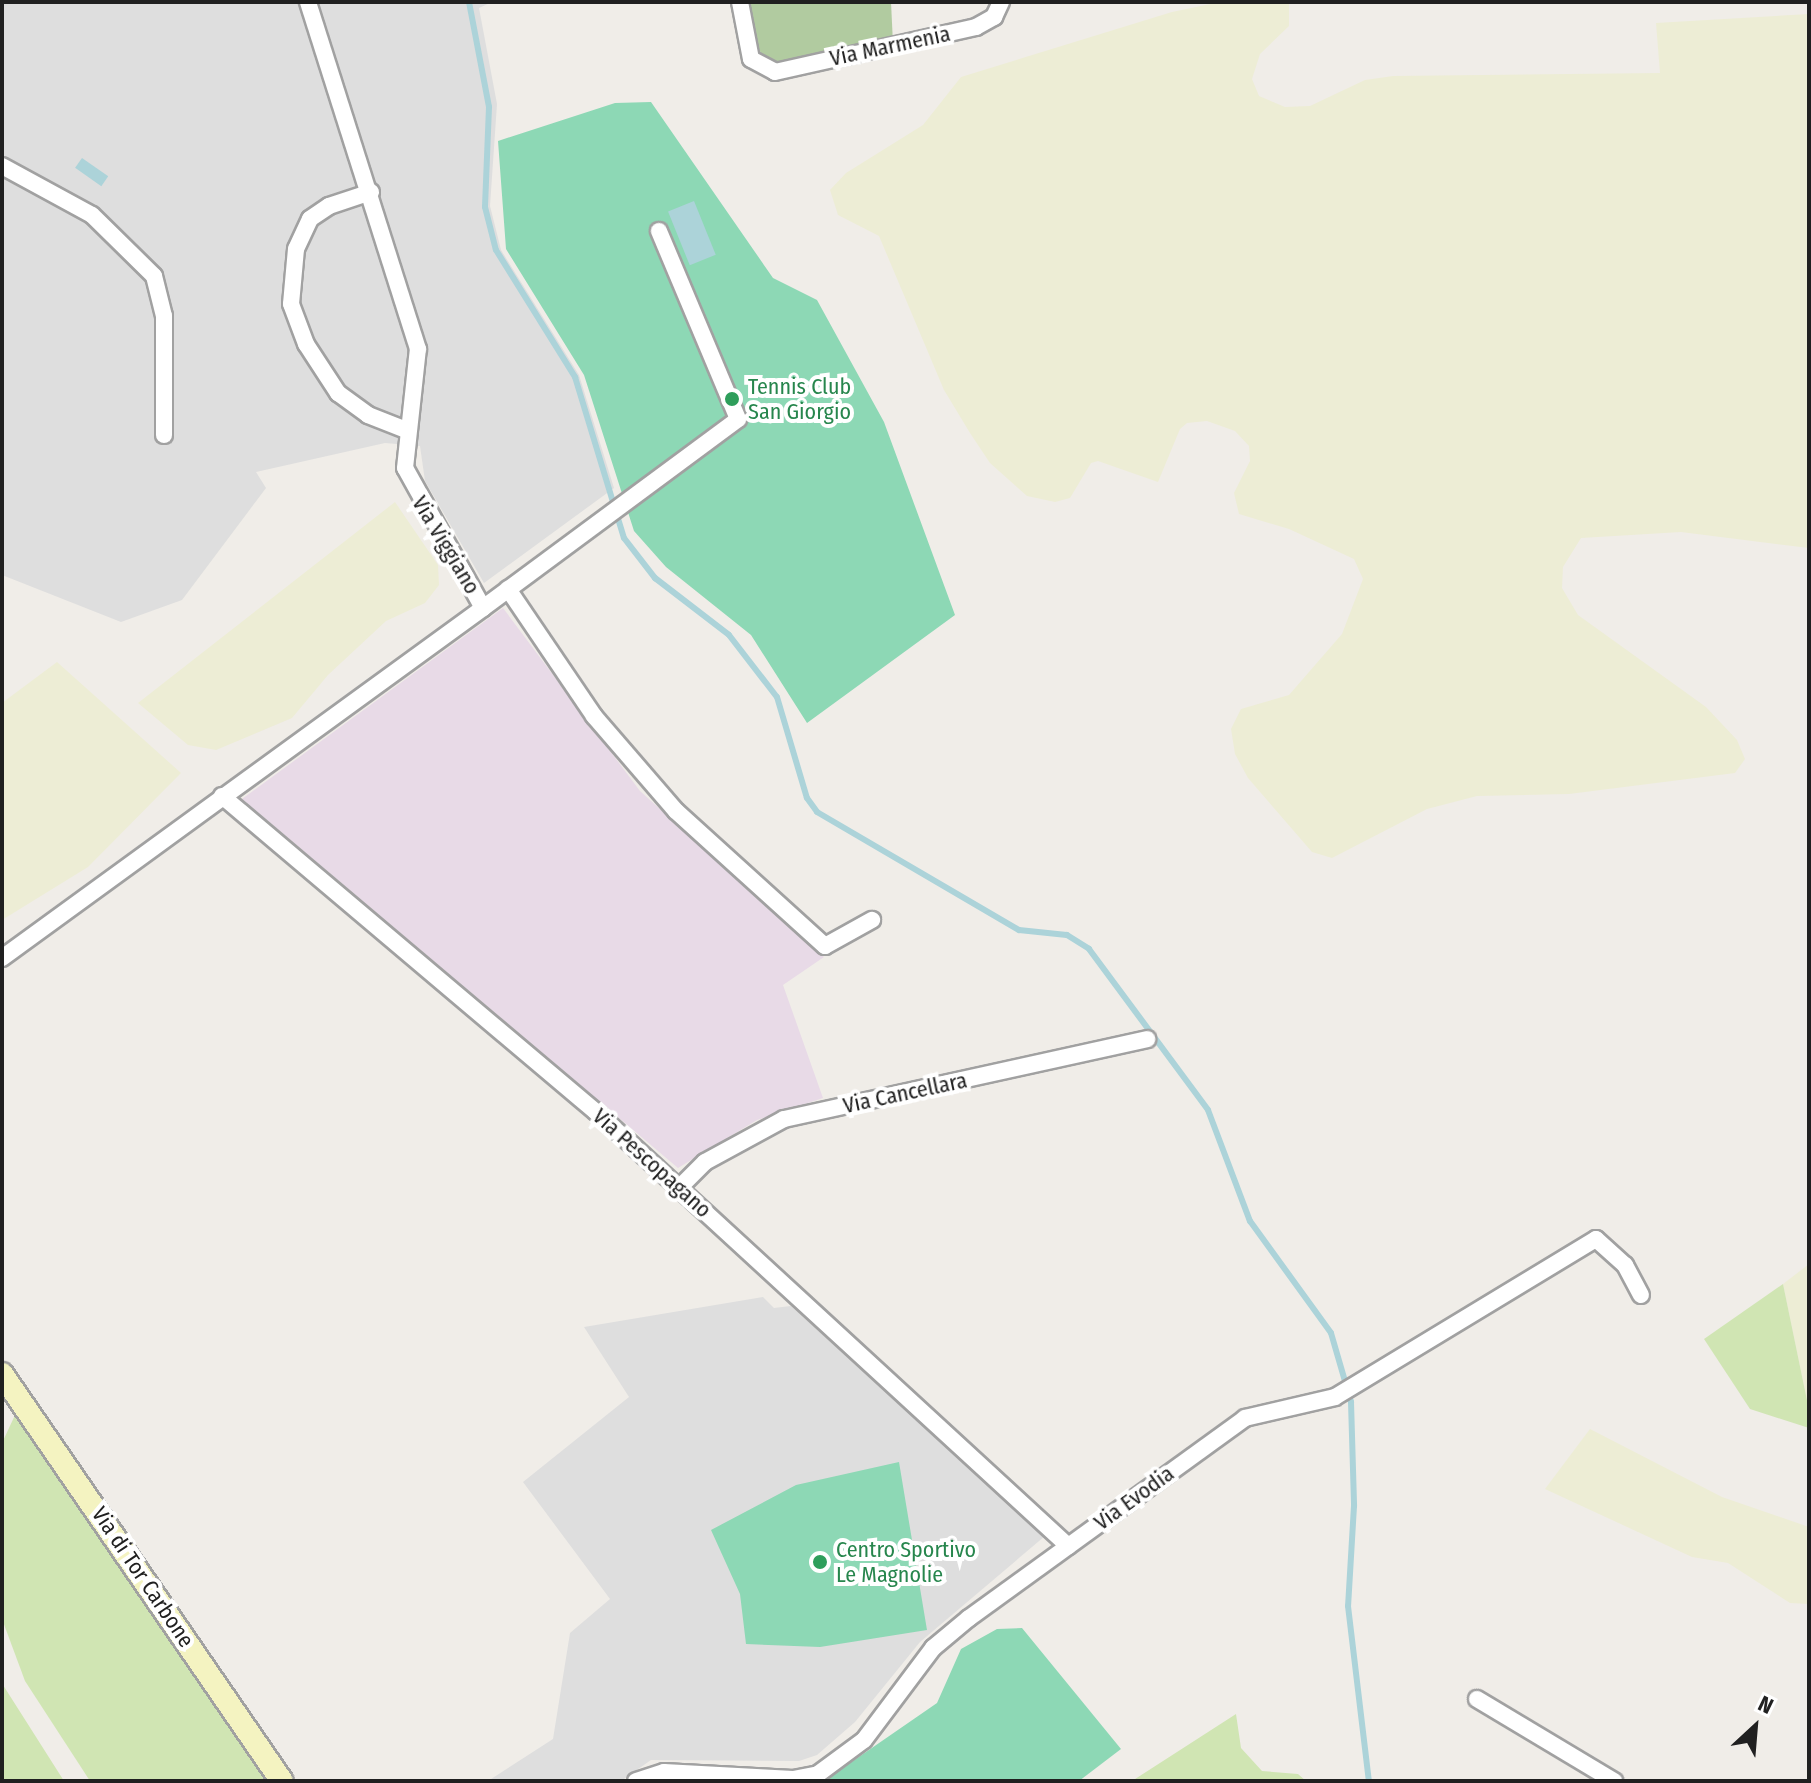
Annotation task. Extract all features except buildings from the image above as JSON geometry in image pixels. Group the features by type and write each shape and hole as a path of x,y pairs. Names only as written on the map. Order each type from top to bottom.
{"main road":[{"name":"Via di Tor Carbone","path":"2,1374 282,1781"}],"street":[{"name":"Via Viggiano","path":"2,958 483,608 408,478 403,457 418,349 371,192 308,2"},
{"name":"Via Marmenia","path":"740,2 749,55 768,72 976,27 994,17 1001,2"},
{"path":"2,166 92,215 154,276 164,316 164,435"},
{"path":"371,192 329,206 310,219 296,249 291,304 306,344 338,393 368,415 406,430"},
{"path":"483,608 738,419 659,231"},
{"path":"508,589 604,728 676,811 767,894 825,946 872,920"},
{"name":"Via Pescopagano","path":"222,796 680,1187 1068,1546"},
{"name":"Via Cancellara","path":"680,1187 705,1162 784,1119 1147,1039"},
{"name":"Via Evodia","path":"636,1781 664,1772 793,1779 818,1774 864,1740 933,1648 1245,1418 1335,1397 1596,1239 1625,1265 1641,1295"},
{"path":"1477,1699 1614,1781"}],"shaded area":[{"path":"2,2 492,2 479,8 497,104 490,206 501,250 579,375 614,488 484,583 425,481 420,446 385,443 256,472 266,488 182,600 121,622 2,575"},
{"path":"503,608 640,791 824,957 783,985 823,1098 757,1120 678,1168 242,799"},
{"path":"763,1297 774,1308 791,1306 1045,1536 920,1642 855,1722 817,1755 799,1761 651,1760 621,1781 488,1781 553,1739 570,1633 610,1599 523,1482 629,1397 584,1327"}],"green space":[{"path":"741,2 891,2 893,44 768,72"},
{"path":"1220,2 1289,2 1289,26 1260,54 1252,79 1259,96 1285,107 1310,106 1365,80 1393,76 1660,73 1656,23 1809,14 1809,548 1681,532 1581,538 1563,567 1562,588 1578,615 1706,707 1737,740 1745,759 1735,773 1569,794 1477,796 1427,809 1332,858 1312,852 1248,778 1235,754 1231,729 1241,709 1289,695 1342,634 1363,579 1354,559 1289,529 1239,514 1234,493 1250,461 1249,446 1235,431 1207,421 1187,423 1180,429 1158,482 1098,461 1091,463 1070,498 1055,502 1027,496 990,463 944,390 879,236 838,215 830,190 846,173 923,125 961,77 1172,12"},
{"name":"Tennis Club San Giorgio","path":"651,102 773,278 817,300 884,422 955,615 807,723 751,635 666,567 634,531 584,375 506,249 498,141 615,103"},
{"path":"395,502 438,565 439,585 425,603 386,621 328,675 292,718 216,750 188,745 138,703"},
{"path":"57,662 181,773 88,867 2,920 2,703"},
{"path":"1809,1264 1809,1410 1783,1284"},
{"path":"1783,1284 1809,1410 1809,1428 1750,1409 1704,1339"},
{"path":"16,1413 267,1781 90,1781 25,1681 2,1619 2,1443"},
{"path":"1590,1429 1722,1497 1809,1527 1809,1604 1790,1603 1728,1563 1692,1557 1545,1489"},
{"name":"Centro Sportivo Le Magnolie","path":"899,1462 927,1630 820,1647 746,1644 740,1594 711,1530 796,1485"},
{"name":"Centro Sportivo Le Magnolie","path":"1022,1628 1121,1749 1079,1781 824,1781 937,1703 961,1649 997,1629"},
{"path":"2,1681 3,1685 64,1781 2,1781"},
{"path":"1236,1714 1241,1748 1262,1771 1298,1774 1306,1781 1132,1781"}],"water":[{"path":"82,158 108,176 101,186 75,168"},
{"path":"694,201 716,255 690,265 668,211"}],"waterway":[{"path":"469,2 489,107 485,207 496,250 575,377 624,538 655,578 729,635 777,697 807,798 817,812 1019,930 1067,935 1089,949 1208,1110 1250,1221 1331,1333 1351,1402 1354,1506 1348,1606 1369,1781"}],"place":[{"name":"Tennis Club San Giorgio","path":"732,399"},
{"name":"Centro Sportivo Le Magnolie","path":"820,1562"}]}
